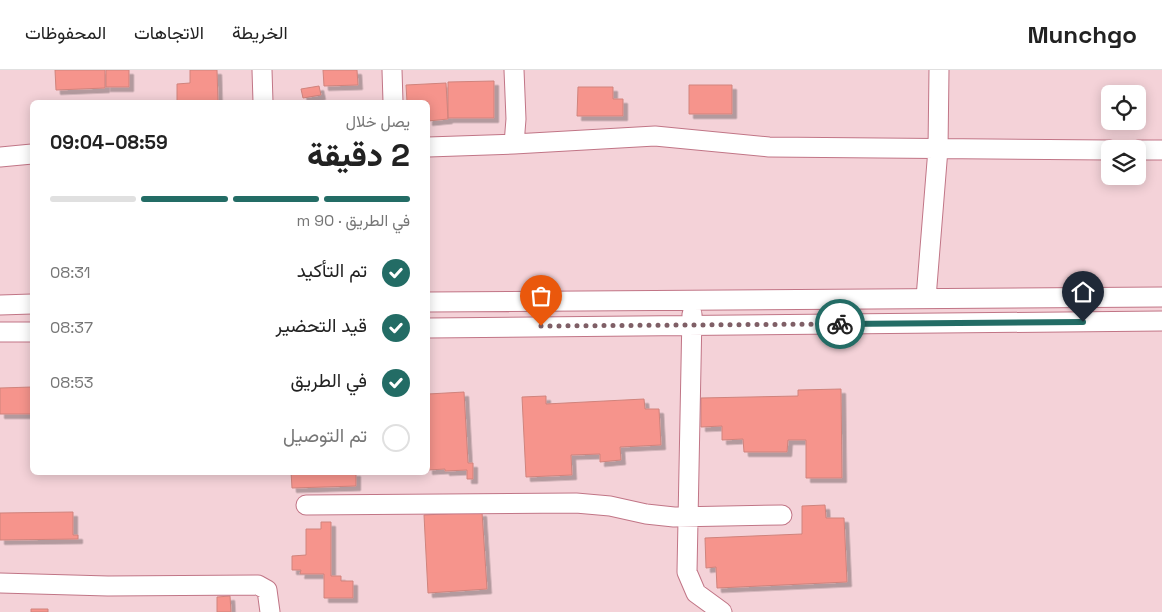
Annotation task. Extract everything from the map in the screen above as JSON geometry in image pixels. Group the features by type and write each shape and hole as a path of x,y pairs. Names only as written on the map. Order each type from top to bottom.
{"street":[{"path":"262,70 263,100"},
{"path":"392,70 393,100"},
{"path":"514,70 516,119 514,144"},
{"path":"926,298 938,149 939,70"},
{"path":"430,147 655,136 769,147 1101,150"},
{"path":"1146,150 1162,150"},
{"path":"0,157 30,154"},
{"path":"430,302 1162,297"},
{"path":"692,300 687,572 696,594 722,612"},
{"path":"0,304 30,304"},
{"path":"430,328 1162,322"},
{"path":"0,332 30,332"},
{"path":"306,505 576,503 610,506 674,518 782,515"},
{"path":"0,583 108,586 258,585 266,590 270,612"}],"building":[{"path":"55,70 105,70 105,88 56,90"},
{"path":"106,70 129,70 129,87 106,87"},
{"path":"190,70 217,70 218,100 177,100 177,84 190,83"},
{"path":"323,70 357,70 358,85 324,86"},
{"path":"494,81 494,118 448,118 448,82"},
{"path":"446,83 448,119 430,121 430,100 407,100 406,85"},
{"path":"689,85 732,85 732,114 689,114"},
{"path":"319,86 321,95 303,98 301,89"},
{"path":"578,87 613,87 613,99 623,99 623,116 577,116"},
{"path":"30,387 30,414 0,414 0,388"},
{"path":"841,389 842,478 806,478 806,440 788,440 787,452 744,452 743,439 722,440 722,426 701,427 701,398 798,396 798,390"},
{"path":"464,392 468,463 473,463 473,479 467,479 467,470 430,470 430,394"},
{"path":"546,396 546,404 644,399 645,409 659,409 661,445 620,447 621,460 600,462 600,454 571,455 572,475 526,477 522,397"},
{"path":"291,475 356,475 356,486 292,488"},
{"path":"825,505 826,518 844,518 847,582 717,588 716,567 706,568 705,538 802,534 802,506"},
{"path":"73,512 73,535 78,535 78,539 0,540 0,513"},
{"path":"482,512 487,589 428,593 424,515"},
{"path":"321,522 331,522 331,576 341,576 341,581 353,581 353,598 324,598 324,574 300,574 301,570 292,570 292,556 306,555 306,529 321,529"},
{"path":"230,596 231,612 217,612 217,597"},
{"path":"31,609 48,609 48,612 31,612"}],"way so far":[{"path":"541,326 840,324"}],"route":[{"path":"840,324 1083,322"}]}
